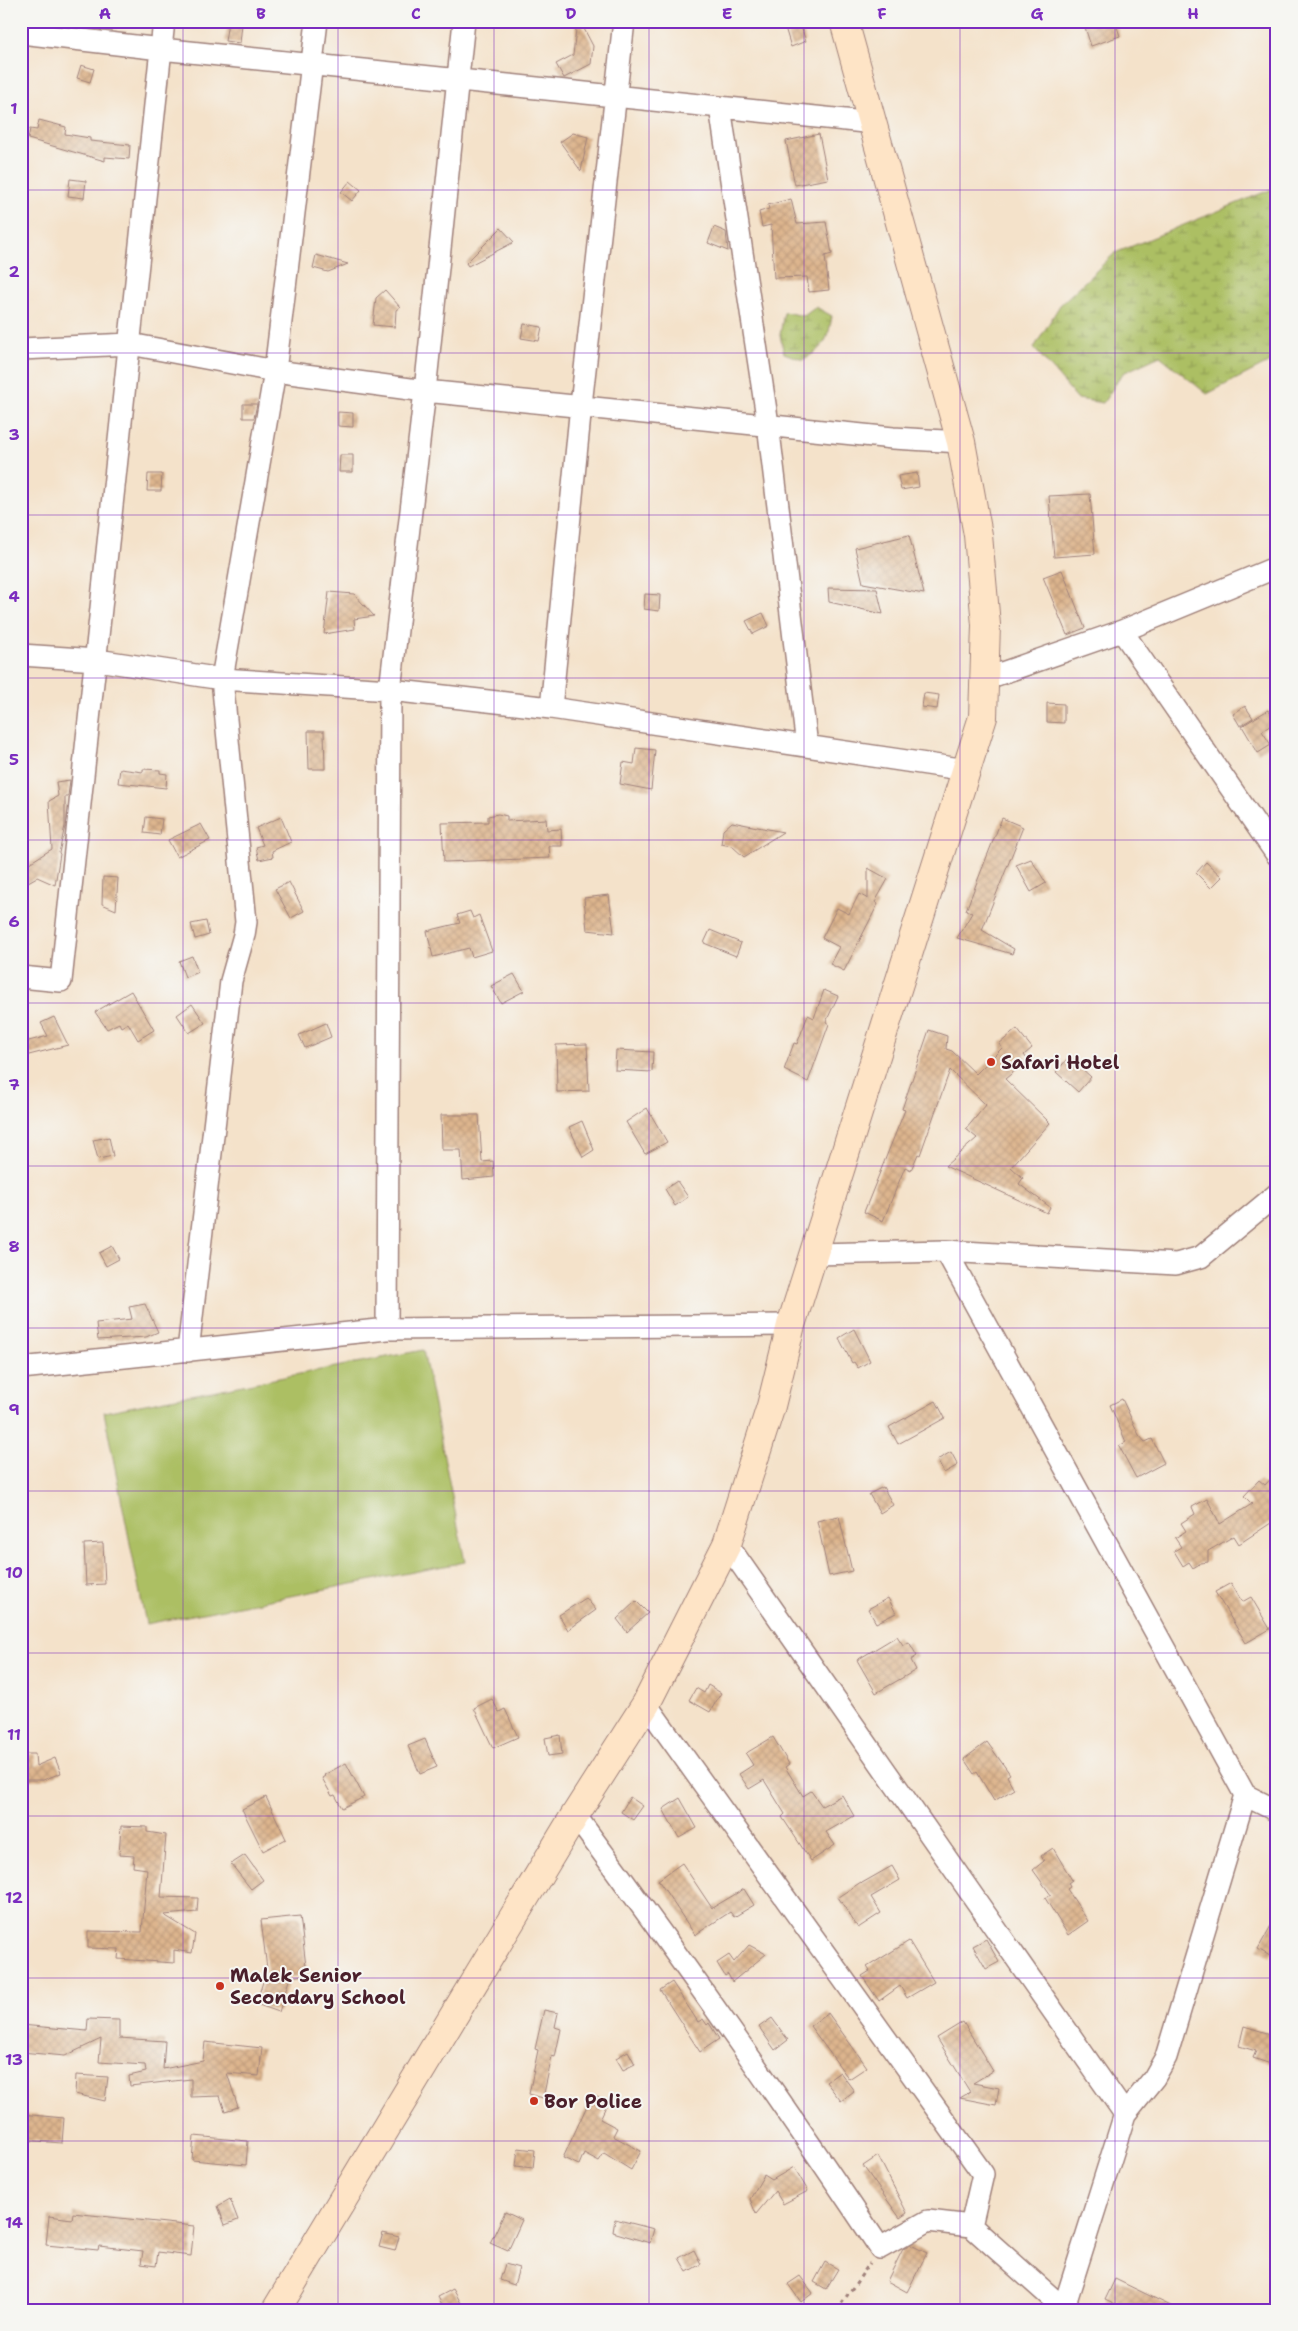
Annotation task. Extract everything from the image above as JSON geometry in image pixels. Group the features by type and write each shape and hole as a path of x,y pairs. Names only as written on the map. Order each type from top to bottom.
{"street":[{"path":"21,977 61,981 97,660 164,21"},
{"path":"188,1350 230,981 246,922 222,679 275,371 316,21"},
{"path":"387,1330 390,690 425,391 464,21"},
{"path":"551,708 581,405 618,96 624,21"},
{"path":"276,2310 575,1815 646,1704 726,1544 771,1406 791,1326 983,717 986,625 978,535 960,442 874,123 844,21"},
{"path":"21,33 874,123"},
{"path":"720,107 768,424 806,746"},
{"path":"21,349 130,344 275,371 425,391 581,405 892,438 960,442"},
{"path":"985,679 1122,630 1277,567"},
{"path":"1122,630 1277,855"},
{"path":"21,655 97,660 222,679 390,690 551,708 967,770"},
{"path":"814,1254 946,1250 1176,1264 1201,1257 1277,1194"},
{"path":"946,1250 1245,1795 1277,1811"},
{"path":"22,1373 188,1350 387,1330 791,1326"},
{"path":"726,1544 1125,2114"},
{"path":"646,1704 983,2174 971,2226"},
{"path":"575,1815 678,1955 820,2157 880,2248 928,2221 971,2226 1063,2309 1125,2114 1154,2078 1166,2057 1245,1795"}],"path":[{"path":"837,2310 880,2248"}],"green space":[{"path":"1277,187 1277,355 1270,362 1207,394 1160,356 1123,373 1103,403 1078,399 1034,348 1060,305 1115,253"},
{"path":"816,307 832,316 827,337 821,347 803,360 784,353 780,335 784,312 804,316"},
{"path":"423,1350 465,1562 146,1624 104,1412"}],"building":[{"path":"577,21 580,21 593,46 591,64 564,78 556,64 573,55"},
{"path":"783,21 799,21 806,41 791,47"},
{"path":"1083,21 1115,21 1120,36 1091,46"},
{"path":"228,22 242,24 240,43 225,41"},
{"path":"81,65 94,69 90,82 77,78"},
{"path":"39,120 66,127 65,134 90,138 90,141 130,145 129,159 105,157 105,161 28,139 30,129 37,130"},
{"path":"573,133 588,137 581,171 560,142"},
{"path":"819,134 828,179 795,185 786,141"},
{"path":"70,179 86,181 84,198 68,196"},
{"path":"350,181 361,190 352,201 341,192"},
{"path":"791,199 797,224 826,222 832,254 825,256 829,290 809,292 807,277 774,278 771,225 762,227 759,212 769,209 768,205"},
{"path":"714,227 726,232 728,251 708,243"},
{"path":"501,228 514,242 468,266 466,263"},
{"path":"316,255 348,264 328,272 313,268"},
{"path":"385,290 400,307 396,310 395,327 373,325 376,298"},
{"path":"524,324 542,327 539,341 521,338"},
{"path":"243,404 257,404 254,418 243,418"},
{"path":"338,412 353,413 353,427 338,426"},
{"path":"340,455 353,455 353,472 339,472"},
{"path":"917,473 919,487 901,490 898,476"},
{"path":"148,474 162,474 161,491 147,491"},
{"path":"1090,494 1095,554 1054,557 1049,496"},
{"path":"909,535 924,594 863,583 855,548"},
{"path":"1062,570 1085,628 1067,635 1043,577"},
{"path":"828,588 877,589 883,614 829,602"},
{"path":"329,592 354,594 374,616 354,619 355,629 324,634"},
{"path":"645,594 660,595 659,611 644,609"},
{"path":"763,613 769,626 753,634 746,621"},
{"path":"924,693 939,695 937,709 922,707"},
{"path":"1047,703 1064,704 1064,723 1047,722"},
{"path":"1245,706 1253,718 1240,726 1233,714"},
{"path":"1268,710 1276,722 1262,731 1271,745 1258,753 1242,726"},
{"path":"308,731 324,731 325,769 309,769"},
{"path":"636,748 655,750 651,790 620,784 623,762 634,764"},
{"path":"120,769 143,772 143,769 160,770 160,773 167,774 166,788 118,783"},
{"path":"70,780 68,796 65,796 65,826 55,885 37,877 21,886 21,868 52,849 49,801 58,796 56,782"},
{"path":"498,814 507,816 507,821 546,819 547,830 561,829 562,846 549,846 550,858 444,862 442,823 488,822 488,816"},
{"path":"146,817 162,819 160,835 144,833"},
{"path":"281,817 291,842 272,851 273,857 259,860 256,847 263,845 256,828"},
{"path":"1002,818 1023,827 982,930 1014,949 1012,954 957,938 972,913 966,910"},
{"path":"732,822 783,832 744,857 732,846 721,844 723,830"},
{"path":"201,824 210,840 177,857 168,840"},
{"path":"1031,859 1046,883 1031,892 1016,865"},
{"path":"1206,862 1222,877 1211,888 1196,873"},
{"path":"868,868 888,879 875,902 878,904 844,971 830,964 839,947 822,938 837,908 849,914 859,894 868,899"},
{"path":"103,877 118,878 116,910 102,904"},
{"path":"289,882 304,911 291,918 275,889"},
{"path":"609,895 614,933 587,930 584,898"},
{"path":"470,911 473,918 479,915 492,951 472,957 469,948 433,957 427,931 460,923 457,915"},
{"path":"206,921 209,935 195,939 191,924"},
{"path":"710,930 741,943 736,956 704,943"},
{"path":"192,956 198,972 185,977 179,961"},
{"path":"514,974 524,991 501,1003 491,986"},
{"path":"824,990 838,996 826,1022 829,1024 808,1082 784,1070 794,1043 797,1044 808,1015 814,1018"},
{"path":"131,991 154,1030 138,1040 128,1023 121,1027 119,1023 107,1029 95,1012"},
{"path":"192,1004 205,1023 189,1033 177,1015"},
{"path":"54,1017 68,1045 21,1057 21,1043 48,1036 41,1023"},
{"path":"326,1023 331,1037 305,1048 299,1035"},
{"path":"1017,1029 1032,1048 1024,1055 1028,1060 1005,1079 1050,1123 1011,1167 1023,1178 1019,1184 1050,1207 1047,1213 945,1166 977,1138 966,1129 986,1105 950,1070 920,1155 918,1154 911,1170 905,1167 883,1221 864,1212 905,1110 902,1109 929,1030 947,1036 946,1049 952,1051 976,1074 1002,1048 999,1044"},
{"path":"587,1044 589,1091 557,1092 556,1045"},
{"path":"616,1050 653,1052 652,1072 615,1070"},
{"path":"1069,1057 1091,1077 1078,1092 1056,1072"},
{"path":"647,1108 667,1142 645,1154 626,1122"},
{"path":"441,1115 479,1115 482,1162 493,1161 494,1177 463,1180 461,1150 442,1150"},
{"path":"582,1121 594,1150 583,1157 569,1127"},
{"path":"109,1137 113,1156 98,1159 93,1140"},
{"path":"677,1181 688,1197 675,1206 665,1189"},
{"path":"112,1246 119,1259 106,1266 99,1253"},
{"path":"145,1304 158,1332 146,1337 98,1340 96,1323 132,1319 129,1307"},
{"path":"854,1329 870,1361 858,1368 854,1362 852,1363 839,1338"},
{"path":"1122,1399 1139,1435 1145,1442 1152,1439 1164,1463 1136,1478 1119,1446 1126,1442 1110,1405"},
{"path":"936,1401 945,1418 898,1444 889,1427"},
{"path":"951,1452 958,1465 944,1473 937,1460"},
{"path":"1277,1472 1277,1519 1239,1544 1234,1536 1208,1551 1208,1562 1201,1563 1193,1568 1189,1562 1183,1566 1174,1551 1181,1547 1175,1538 1186,1531 1181,1523 1195,1514 1192,1507 1207,1499 1220,1524 1252,1504 1244,1496 1259,1480 1265,1485"},
{"path":"883,1487 893,1505 880,1513 869,1494"},
{"path":"839,1516 852,1571 829,1576 817,1521"},
{"path":"103,1543 105,1584 86,1585 84,1544"},
{"path":"1231,1583 1242,1602 1251,1597 1270,1629 1246,1643 1215,1592"},
{"path":"586,1598 596,1610 568,1630 559,1615"},
{"path":"888,1598 896,1613 876,1623 868,1609"},
{"path":"636,1601 648,1613 627,1632 617,1619"},
{"path":"897,1636 903,1645 909,1642 917,1656 911,1660 916,1670 876,1693 857,1660"},
{"path":"708,1685 721,1693 710,1712 689,1700 696,1688 704,1693"},
{"path":"492,1699 499,1712 505,1709 518,1737 493,1748 474,1708"},
{"path":"560,1735 562,1754 548,1756 545,1738"},
{"path":"773,1737 789,1764 785,1767 803,1796 811,1791 822,1806 842,1795 854,1816 826,1832 835,1845 811,1861 782,1817 785,1814 764,1780 749,1789 739,1774 753,1765 746,1754"},
{"path":"425,1739 437,1767 420,1774 408,1746"},
{"path":"987,1742 1010,1774 1007,1776 1014,1789 994,1801 977,1772 974,1774 964,1759"},
{"path":"21,1754 35,1754 36,1766 55,1758 61,1773 43,1780 21,1780"},
{"path":"346,1763 364,1797 342,1808 335,1795 332,1796 322,1778"},
{"path":"266,1797 286,1839 263,1851 242,1809"},
{"path":"630,1797 643,1806 633,1820 621,1812"},
{"path":"680,1798 697,1828 679,1838 663,1809"},
{"path":"121,1826 147,1827 147,1832 166,1835 161,1897 198,1898 197,1912 164,1915 195,1934 192,1953 174,1950 174,1963 118,1959 119,1949 88,1948 88,1931 142,1932 147,1869 133,1867 134,1856 119,1855"},
{"path":"1053,1848 1072,1880 1068,1883 1070,1887 1067,1889 1088,1921 1068,1935 1045,1898 1051,1895 1033,1870 1044,1861 1041,1856"},
{"path":"245,1855 263,1880 251,1889 231,1864"},
{"path":"682,1863 712,1908 744,1889 754,1905 734,1917 730,1912 695,1935 658,1880"},
{"path":"892,1866 900,1880 871,1897 881,1913 858,1928 838,1897 861,1882"},
{"path":"1277,1915 1277,1945 1270,1956 1258,1949"},
{"path":"300,1916 307,1975 290,1977 279,2012 256,2004 267,1969 261,1920"},
{"path":"986,1939 999,1962 986,1969 973,1946"},
{"path":"909,1941 934,1982 907,1998 900,1986 879,2001 862,1976 870,1971 867,1967"},
{"path":"749,1945 766,1954 732,1982 728,1974 725,1976 717,1963 729,1955 734,1962"},
{"path":"672,1982 698,2022 703,2019 707,2025 709,2023 719,2039 700,2052 660,1990"},
{"path":"544,2010 558,2013 555,2027 561,2029 555,2057 552,2056 543,2098 529,2094 538,2050 535,2049"},
{"path":"828,2013 867,2067 849,2079 810,2026"},
{"path":"772,2018 788,2040 775,2050 759,2027"},
{"path":"88,2019 119,2020 119,2038 165,2041 163,2069 203,2061 205,2042 262,2048 259,2076 227,2073 238,2107 225,2111 220,2096 191,2097 191,2079 130,2086 129,2076 146,2072 145,2065 99,2062 101,2039 65,2056 21,2052 21,2025 87,2031"},
{"path":"963,2022 993,2071 973,2083 999,2088 996,2105 960,2098 970,2092 937,2038"},
{"path":"1244,2026 1277,2036 1277,2066 1253,2058 1256,2051 1239,2046"},
{"path":"628,2051 635,2064 623,2070 616,2058"},
{"path":"840,2072 854,2091 841,2101 826,2082"},
{"path":"76,2075 108,2077 105,2101 75,2094"},
{"path":"592,2095 608,2102 600,2119 617,2128 613,2136 641,2151 631,2170 604,2153 599,2161 584,2153 579,2165 563,2158"},
{"path":"21,2114 64,2118 62,2143 21,2140"},
{"path":"194,2136 248,2141 246,2165 192,2160"},
{"path":"518,2148 535,2150 533,2168 516,2166"},
{"path":"878,2156 907,2213 900,2218 863,2166"},
{"path":"794,2167 808,2191 783,2204 775,2191 756,2214 750,2199 764,2175 772,2180"},
{"path":"230,2199 238,2220 225,2225 218,2206"},
{"path":"505,2212 522,2220 508,2251 490,2243"},
{"path":"73,2213 194,2226 191,2256 158,2252 156,2266 141,2264 143,2251 99,2246 98,2250 46,2245 49,2216 72,2219"},
{"path":"615,2219 654,2229 650,2243 613,2232"},
{"path":"383,2233 399,2237 395,2251 379,2247"},
{"path":"911,2245 927,2253 907,2292 887,2281 903,2249"},
{"path":"694,2250 701,2264 687,2272 679,2258"},
{"path":"825,2262 838,2269 826,2289 814,2282"},
{"path":"505,2264 519,2268 514,2285 500,2280"},
{"path":"800,2276 813,2293 801,2302 788,2284"},
{"path":"1115,2279 1179,2310 1126,2310 1105,2300"},
{"path":"453,2289 465,2310 445,2310 438,2297"}],"place":[{"name":"Safari Hotel","path":"991,1062"},
{"name":"Malek Senior Secondary School","path":"220,1986"},
{"name":"Bor Police","path":"534,2101"}]}
